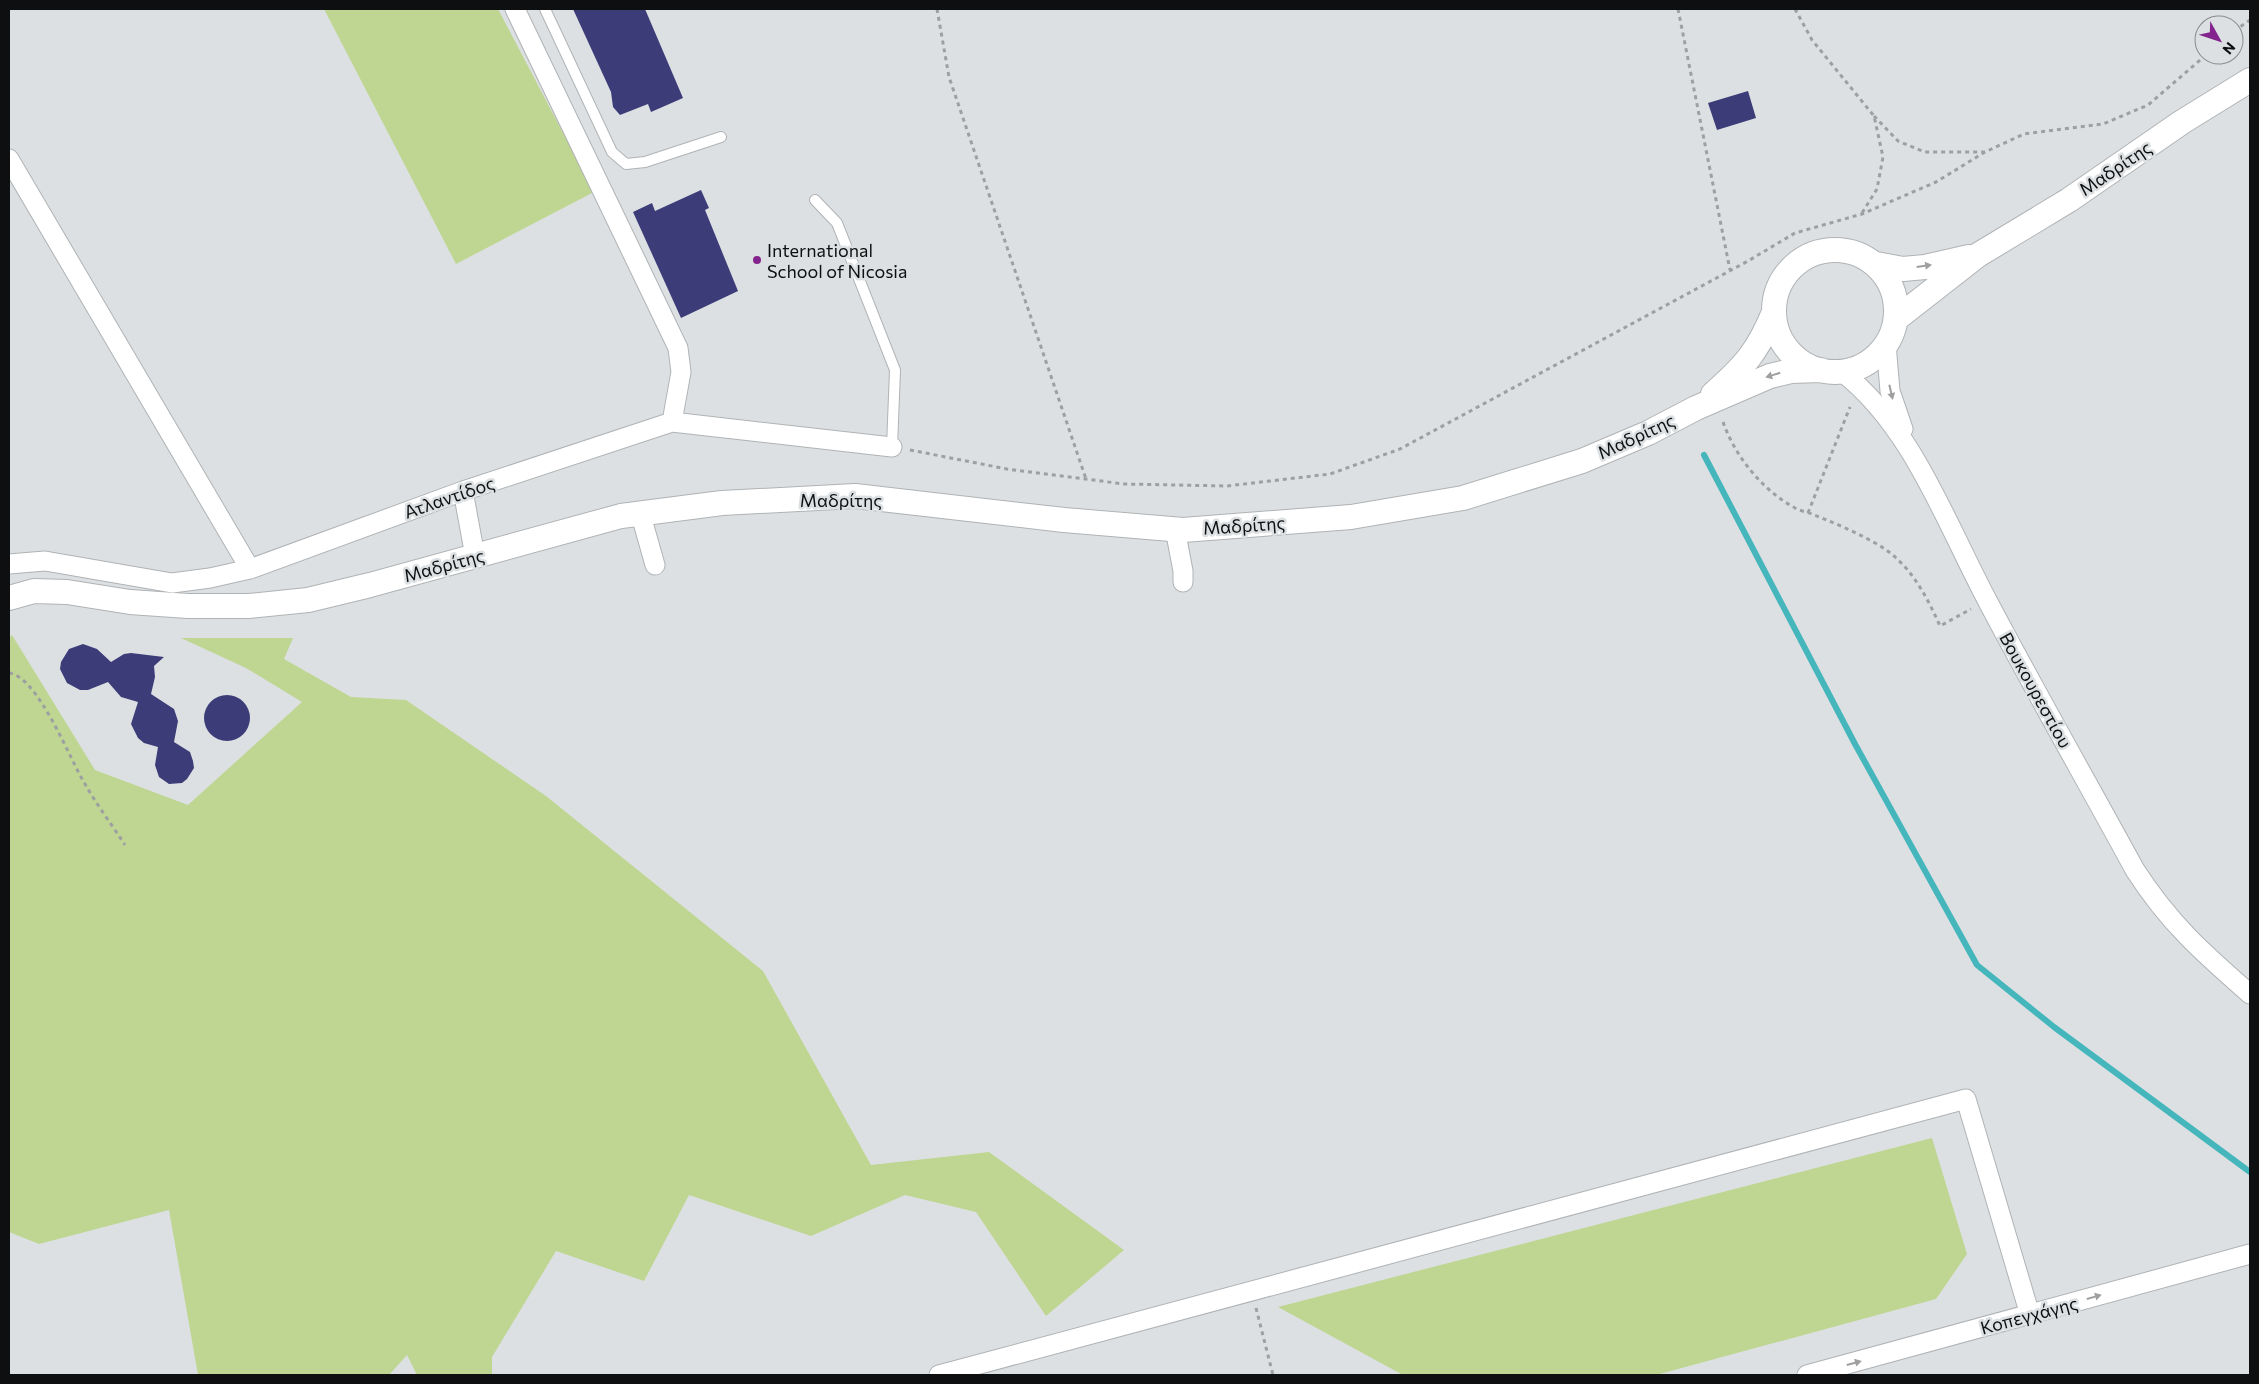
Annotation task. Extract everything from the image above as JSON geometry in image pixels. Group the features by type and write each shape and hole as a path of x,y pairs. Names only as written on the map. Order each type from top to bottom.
{"street":[{"path":"515,9 678,348 681,372 672,422"},
{"name":"Μαδρίτης","path":"1896,319 1978,255 2069,200 2182,122 2250,80"},
{"path":"9,159 250,569"},
{"path":"1839,249 1876,264 1889,279 1894,292 1896,319 1890,338 1878,355 1861,366 1832,371 1803,362 1787,349 1778,332 1774,312 1777,292 1786,273 1801,260 1819,251 1839,249"},
{"name":"Μαδρίτης","path":"1876,264 1902,268 1925,267 1978,255"},
{"name":"Μαδρίτης","path":"1696,408 1752,357 1763,339 1774,312"},
{"path":"1886,344 1890,391 1906,443"},
{"name":"Μαδρίτης","path":"9,598 34,591 67,592 130,602 188,606 248,606 308,600 640,512 722,503 855,496 1064,520 1175,529 1351,517 1463,498 1582,461 1648,433 1696,408 1770,376 1791,371 1832,371"},
{"name":"Βουκουρεστίου","path":"1832,371 1864,389 1906,443 1987,601 2135,870 2155,901 2182,933 2250,994"},
{"name":"Ατλαντίδος","path":"9,564 45,561 172,583 210,578 250,569 464,491 672,422 892,447"},
{"path":"464,491 475,556"},
{"path":"640,512 655,565"},
{"path":"1175,529 1183,571 1183,582"},
{"path":"939,1375 1966,1099 2030,1315"},
{"name":"Κοπεγχάγης","path":"1806,1375 2250,1254"}],"lane":[{"path":"545,9 612,152 626,164 645,162 721,137"},
{"path":"815,200 837,223 895,370 892,447"}],"path":[{"path":"936,9 949,77 1086,478"},
{"path":"1678,9 1730,270"},
{"path":"1795,9 1812,40 1874,116 1898,141 1925,152 1985,152"},
{"path":"892,447 1007,469 1124,484 1227,486 1330,474 1400,449 1795,233 1862,214 1936,182 1985,152 2024,134 2103,124 2148,105 2194,65"},
{"path":"1862,214 1877,189 1882,157 1874,116"},
{"path":"1808,513 1850,407"},
{"path":"1723,422 1729,439 1749,468 1784,502 1847,529 1886,550 1921,587 1940,626 1973,608"},
{"path":"9,673 24,680 48,712 84,783 125,845"},
{"path":"1254,1300 1273,1375"}],"green space":[{"path":"324,9 498,9 594,192 456,264"},
{"path":"12,635 95,770 188,805 302,702 246,668 181,638 293,638 284,659 351,697 406,700 546,796 763,971 871,1165 989,1152 1124,1250 1046,1316 976,1212 905,1195 811,1236 689,1195 644,1281 556,1251 492,1357 492,1375 417,1375 407,1355 389,1375 198,1375 169,1210 39,1244 9,1232 9,638"},
{"path":"1932,1138 1967,1254 1936,1299 1656,1375 1403,1375 1278,1307"}],"building":[{"path":"573,9 645,9 683,98 651,112 648,104 620,115 613,107 611,92"},
{"path":"1748,91 1756,118 1717,130 1708,103"},
{"path":"701,190 709,208 705,210 738,291 681,318 633,212 652,203 655,211"},
{"path":"83,644 97,649 111,662 124,654 131,653 164,657 154,666 155,677 151,694 174,709 178,721 174,742 190,752 194,768 182,783 169,784 159,777 155,765 158,747 144,743 138,738 131,724 138,702 121,697 108,682 88,690 80,690 67,683 60,669 61,662 69,649"},
{"path":"222,695 232,695 246,705 250,718 246,731 240,737 232,741 222,741 208,731 204,723 204,713 214,699"}],"waterway":[{"path":"1704,455 1855,744 1977,965 2054,1027 2250,1172"}],"place":[{"name":"International School of Nicosia","path":"757,260"}]}
